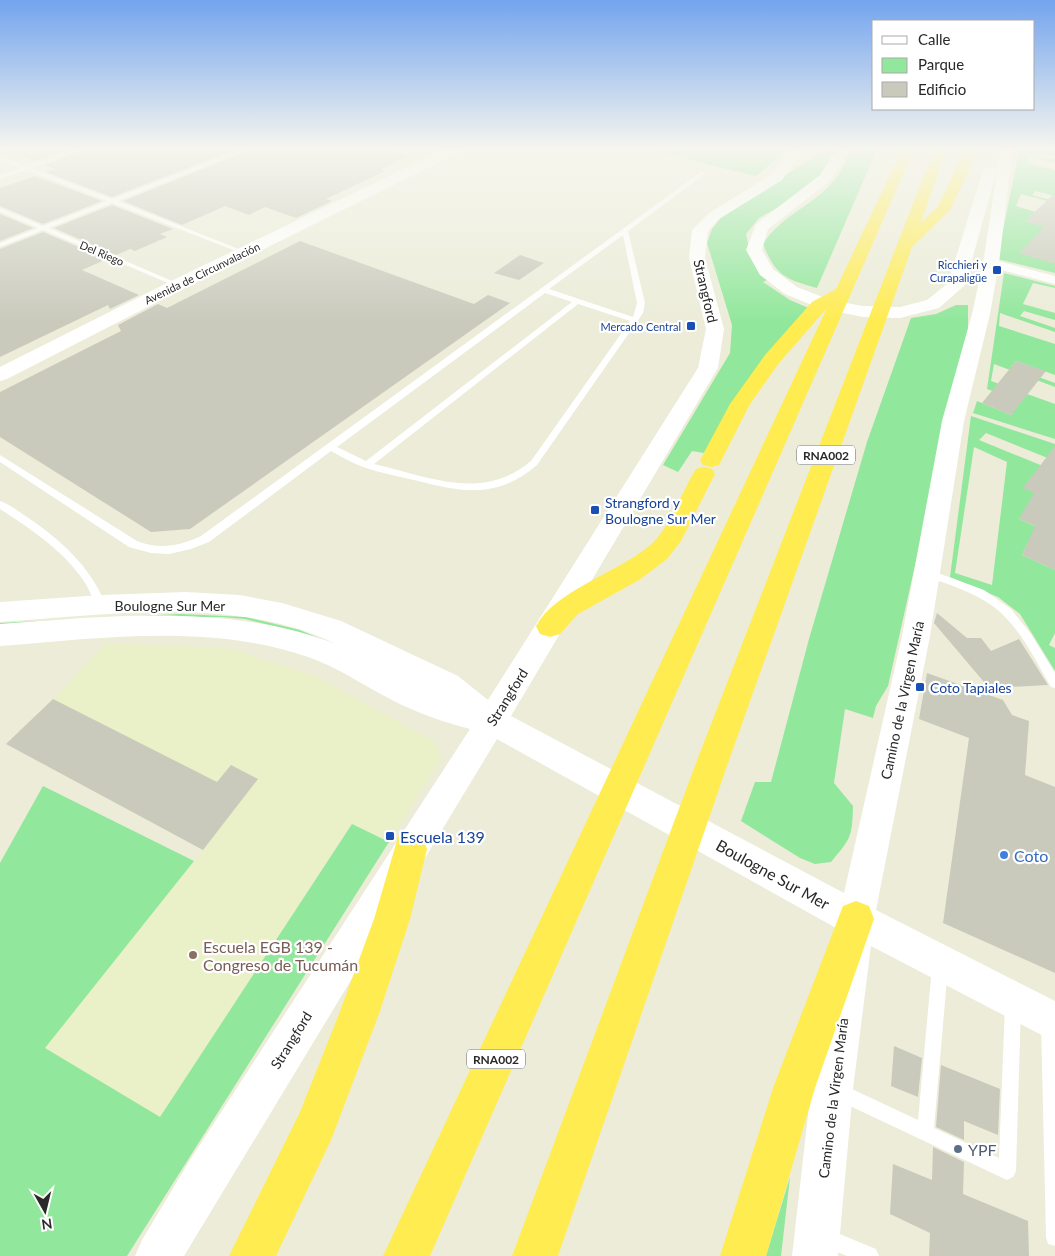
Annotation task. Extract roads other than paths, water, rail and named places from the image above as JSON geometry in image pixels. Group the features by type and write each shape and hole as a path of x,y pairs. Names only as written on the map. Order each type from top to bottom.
{"highway":[{"name":"RNA002","path":"406,1256 644,734 843,292 880,206"},
{"name":"RNA002","path":"535,1256 712,763 919,206"},
{"path":"904,245 943,210 945,206"},
{"path":"550,626 569,607 630,573 658,553 669,541 740,404 772,359 818,306 843,292"},
{"path":"252,1256 316,1125 327,1097 359,1014 392,919 410,849"},
{"path":"743,1256 794,1088 856,919"}],"street":[{"name":"Avenida de Circunvalación","path":"0,375 177,284 338,206"},
{"name":"Strangford","path":"158,1256 410,849 492,721 708,368 713,349 715,329 697,258 700,230 705,223 731,206"},
{"path":"790,206 774,216 755,235 753,244 754,256 764,269 789,289 806,298 826,305 863,312 893,313 930,306 942,299 956,285 979,206"},
{"name":"Camino de la Virgen María","path":"816,1245 832,1089 856,919 916,636 953,421 981,314 1000,206"},
{"path":"991,263 1055,280"},
{"name":"Boulogne Sur Mer","path":"0,612 100,605 185,602 240,605 282,613 330,630 448,685 492,721 856,919 1052,1021"},
{"name":"Boulogne Sur Mer","path":"0,635 94,629 185,627 226,627 264,633 314,647 433,705 492,721"}],"lane":[{"path":"0,245 100,206"},
{"path":"124,206 243,252"},
{"path":"0,458 133,544 144,549 157,551 190,546 205,540 658,206"},
{"name":"Del Riego","path":"0,210 177,284"},
{"path":"330,447 367,465 456,487 484,487 504,482 521,474 534,463 639,313 641,303 625,230"},
{"path":"544,290 635,320"},
{"path":"367,465 577,300"},
{"path":"0,504 28,522 68,556 92,584 100,605"},
{"path":"927,573 990,599 1006,612 1022,632 1055,683"},
{"path":"925,1133 940,963"},
{"path":"832,1089 1007,1171 1013,1001"},
{"path":"1052,1021 1055,1237"},
{"path":"816,1245 869,1256"}],"place":[{"name":"Ricchieri y Curapaligüe","path":"997,270"},
{"name":"Mercado Central","path":"691,326"},
{"name":"Strangford y Boulogne Sur Mer","path":"595,510"},
{"name":"Coto Tapiales","path":"920,687"},
{"name":"Escuela 139","path":"390,836"},
{"name":"Coto","path":"1004,855"},
{"name":"Escuela EGB 139 - Congreso de Tucumán","path":"193,955"},
{"name":"YPF","path":"958,1149"}]}
